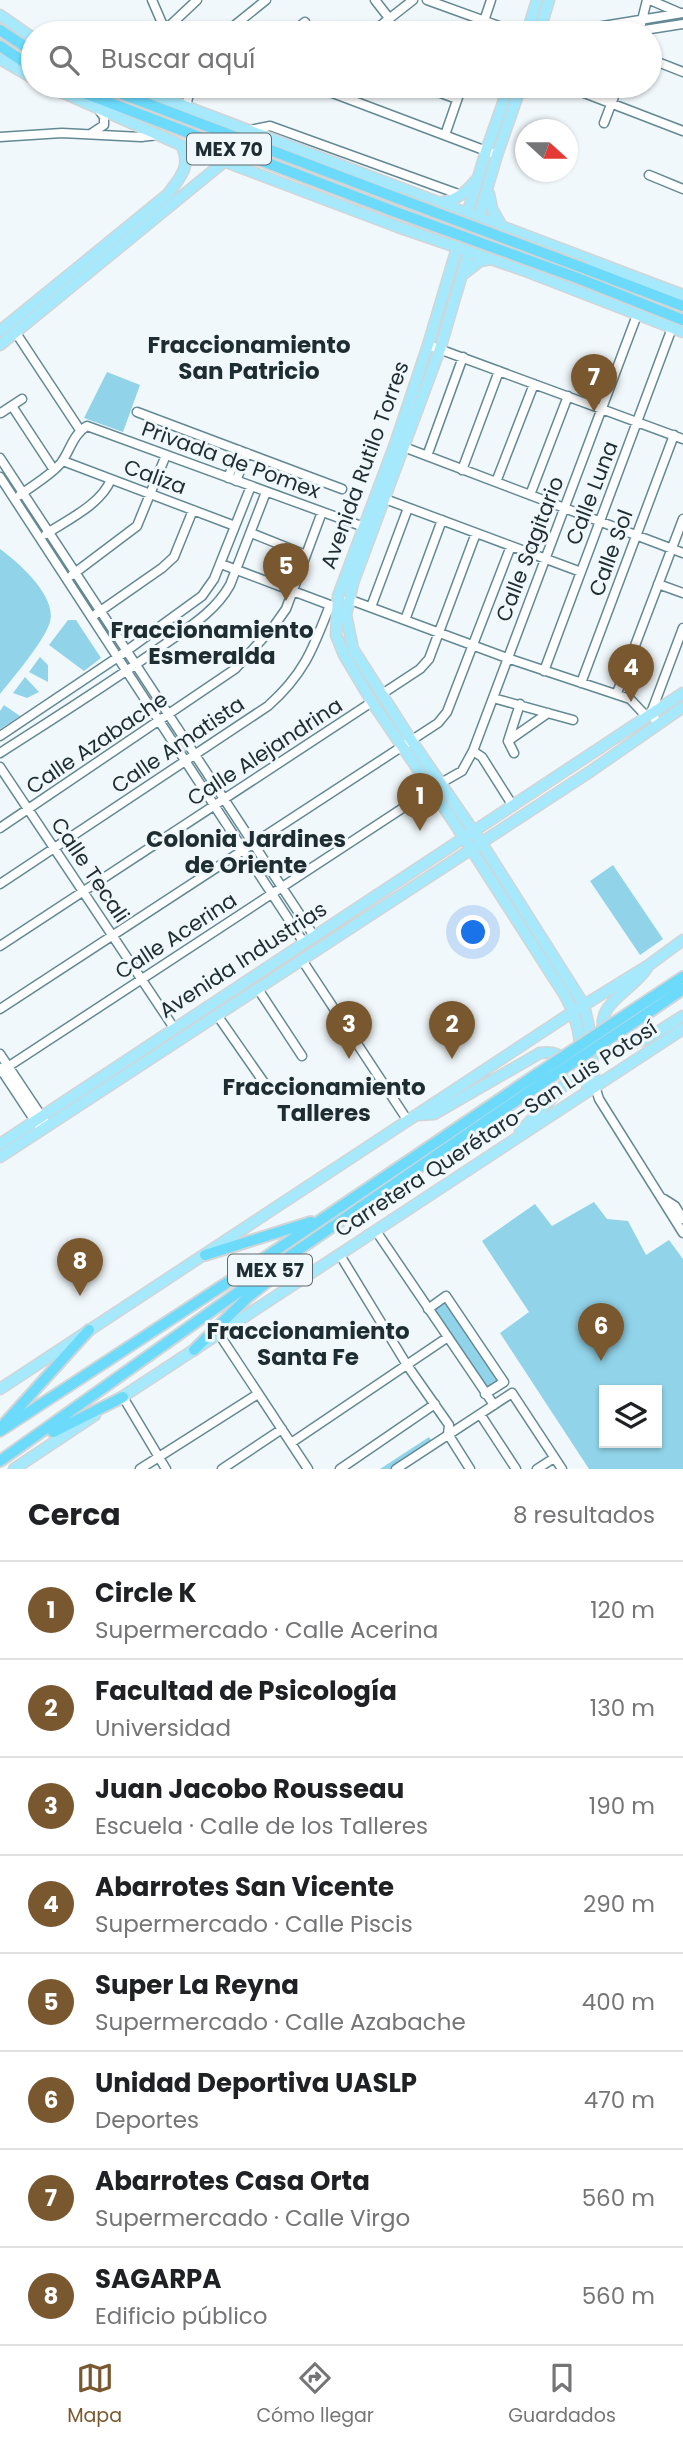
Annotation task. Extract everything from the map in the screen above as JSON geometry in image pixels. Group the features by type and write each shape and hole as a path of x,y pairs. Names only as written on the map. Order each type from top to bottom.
{"highway":[{"path":"0,30 21,44"},
{"path":"0,47 21,61"},
{"name":"MEX 70","path":"87,98 393,211 683,306"},
{"name":"MEX 70","path":"132,98 397,198 583,274 626,298 683,320"},
{"path":"138,98 148,104"},
{"path":"626,298 678,327"},
{"name":"MEX 57","path":"0,1430 642,1010 683,977"},
{"name":"MEX 57","path":"642,1010 683,989"},
{"name":"MEX 57","path":"0,1461 539,1078"},
{"path":"205,1255 324,1218"},
{"path":"194,1350 272,1278 285,1259"},
{"path":"0,1430 89,1330"},
{"path":"23,1447 123,1397"}],"main road":[{"path":"531,21 537,0"},
{"path":"543,21 550,0"},
{"path":"0,15 21,30"},
{"path":"0,59 21,71"},
{"path":"78,98 99,110 181,145 496,260 637,315 678,327 683,332"},
{"path":"164,98 683,295"},
{"path":"464,250 474,215 479,175 505,98"},
{"path":"474,215 489,190 517,98"},
{"path":"0,331 169,194 185,166 187,156 181,145"},
{"path":"0,345 225,161"},
{"path":"438,202 461,195 479,175"},
{"path":"489,190 492,209 505,227"},
{"path":"496,260 489,250 490,244 493,236 505,227"},
{"name":"Avenida Rutilo Torres","path":"464,250 462,276 440,349 333,604 336,635 344,655 373,702 406,742 458,818 481,842 584,1005 589,1028 592,1088"},
{"name":"Avenida Rutilo Torres","path":"406,742 382,694 353,649 348,630 348,599 385,499 428,345 464,250"},
{"path":"462,276 480,261 496,260"},
{"name":"Avenida Industrias","path":"0,1157 41,1123 174,1028 683,693"},
{"name":"Avenida Industrias","path":"0,1144 41,1123 258,989 683,707"},
{"path":"441,854 450,841 458,818 477,822 493,820"},
{"name":"Avenida Rutilo Torres","path":"458,818 465,838 525,929 573,1012 592,1088"},
{"path":"0,1389 573,1012 649,965 683,940"},
{"path":"649,965 639,980 607,1009 602,1022 606,1036 616,1045 631,1045 683,1016"},
{"name":"Carretera Querétaro-San Luis Potosí","path":"14,1469 683,1029"},
{"path":"412,1118 434,1114 540,1053 552,1051 560,1055 567,1064 569,1073 565,1083 510,1143"}],"street":[{"path":"152,0 159,21"},
{"path":"175,21 197,0"},
{"path":"240,21 266,0"},
{"path":"375,0 388,17"},
{"path":"384,21 413,0"},
{"path":"426,0 484,21 491,0"},
{"path":"642,19 649,0 682,13"},
{"path":"630,21 682,13"},
{"path":"662,28 683,24"},
{"path":"662,64 683,72"},
{"path":"186,106 188,98"},
{"path":"346,98 498,155"},
{"path":"594,98 683,131"},
{"path":"604,123 614,98"},
{"path":"445,135 457,99"},
{"path":"88,135 102,129 104,125 104,117 99,110"},
{"path":"250,130 270,126 461,195"},
{"path":"0,137 62,133 141,138 158,135"},
{"path":"649,175 683,189"},
{"name":"Calle Sagitario","path":"436,786 462,771 473,751 637,315"},
{"name":"Calle Luna","path":"544,671 637,422 678,327"},
{"path":"15,498 63,461 83,428 16,333"},
{"path":"428,345 683,439"},
{"path":"427,456 463,357"},
{"path":"462,470 499,371"},
{"path":"496,482 534,384"},
{"path":"530,495 568,396"},
{"path":"1,413 22,399"},
{"path":"12,406 54,470"},
{"path":"136,412 342,489"},
{"name":"Privada de Pomex","path":"83,428 166,455 364,527"},
{"name":"Calle Sol","path":"581,683 674,435"},
{"path":"399,446 683,553"},
{"path":"232,479 243,452"},
{"path":"66,578 137,526 166,455"},
{"path":"0,458 314,936"},
{"name":"Caliza","path":"63,461 235,526"},
{"path":"0,477 304,943"},
{"path":"40,538 99,498 111,479"},
{"path":"0,736 118,657 202,596 221,564 251,486"},
{"path":"0,753 127,671 205,616 223,598 237,570 267,492"},
{"path":"385,499 581,572"},
{"path":"371,607 408,508"},
{"path":"92,617 174,557 194,510"},
{"name":"Calle Azabache","path":"0,828 236,669 286,609 322,512"},
{"path":"617,693 683,519"},
{"path":"405,620 442,520"},
{"path":"251,533 306,555"},
{"path":"382,694 420,669 429,659 476,533"},
{"path":"0,1009 438,723 447,712 511,546"},
{"path":"221,564 333,604"},
{"path":"658,584 683,593"},
{"path":"348,599 472,646 617,693 630,699 659,724"},
{"name":"Calle Amatista","path":"0,884 268,706 287,689 304,667 333,604"},
{"path":"648,715 683,628"},
{"path":"61,696 71,708"},
{"path":"494,698 573,720"},
{"name":"Calle Alejandrina","path":"0,946 373,702"},
{"path":"514,753 508,741 520,704"},
{"path":"508,741 548,713"},
{"path":"473,751 482,757 513,806"},
{"name":"Calle Tecali","path":"0,767 174,1028"},
{"name":"Calle Acerina","path":"3,1070 436,786"},
{"path":"302,960 412,1118"},
{"path":"258,989 302,1056"},
{"path":"217,1015 265,1084"},
{"path":"0,1054 3,1070 41,1123"},
{"path":"592,1088 663,1198 679,1218 683,1233"},
{"path":"376,1231 494,1405"},
{"path":"340,1255 407,1365 449,1424 449,1434 469,1469"},
{"path":"428,1309 446,1296 504,1382 485,1394"},
{"path":"219,1334 306,1468"},
{"path":"291,1443 448,1337"},
{"path":"396,1469 512,1393 562,1469"},
{"path":"140,1469 258,1394"},
{"path":"123,1397 166,1469"},
{"path":"340,1469 435,1404"},
{"path":"480,1414 516,1469"},
{"path":"222,1469 282,1429"},
{"path":"537,1469 554,1458"}],"shaded area":[{"path":"107,372 140,385 123,432 84,418"},
{"path":"0,549 35,581 51,612 50,622 42,639 0,694"},
{"path":"68,620 76,620 101,658 84,671 49,645"},
{"path":"40,657 48,665 48,682 29,672"},
{"path":"25,677 39,692 27,698 13,693"},
{"path":"4,705 20,716 0,729 0,711"},
{"path":"613,865 663,939 640,955 590,881"},
{"path":"594,1202 607,1219 628,1221 646,1255 669,1240 683,1259 683,1469 589,1469 500,1333 529,1312 482,1241 535,1204 552,1226"},
{"path":"445,1300 498,1381 485,1389 433,1309"},
{"path":"429,1437 433,1443 393,1469 380,1469"}],"place":[{"name":"Abarrotes Casa Orta","path":"594,412"},
{"name":"Super La Reyna","path":"286,601"},
{"name":"Abarrotes San Vicente","path":"631,702"},
{"name":"Circle K","path":"420,831"},
{"name":"Juan Jacobo Rousseau","path":"349,1059"},
{"name":"Facultad de Psicología","path":"452,1059"},
{"name":"SAGARPA","path":"80,1296"},
{"name":"Unidad Deportiva UASLP","path":"601,1361"}],"district":[{"name":"Fraccionamiento San Patricio","path":"249,358"},
{"name":"Fraccionamiento Esmeralda","path":"212,643"},
{"name":"Colonia Jardines de Oriente","path":"246,852"},
{"name":"Fraccionamiento Talleres","path":"324,1100"},
{"name":"Fraccionamiento Santa Fe","path":"308,1344"}]}
